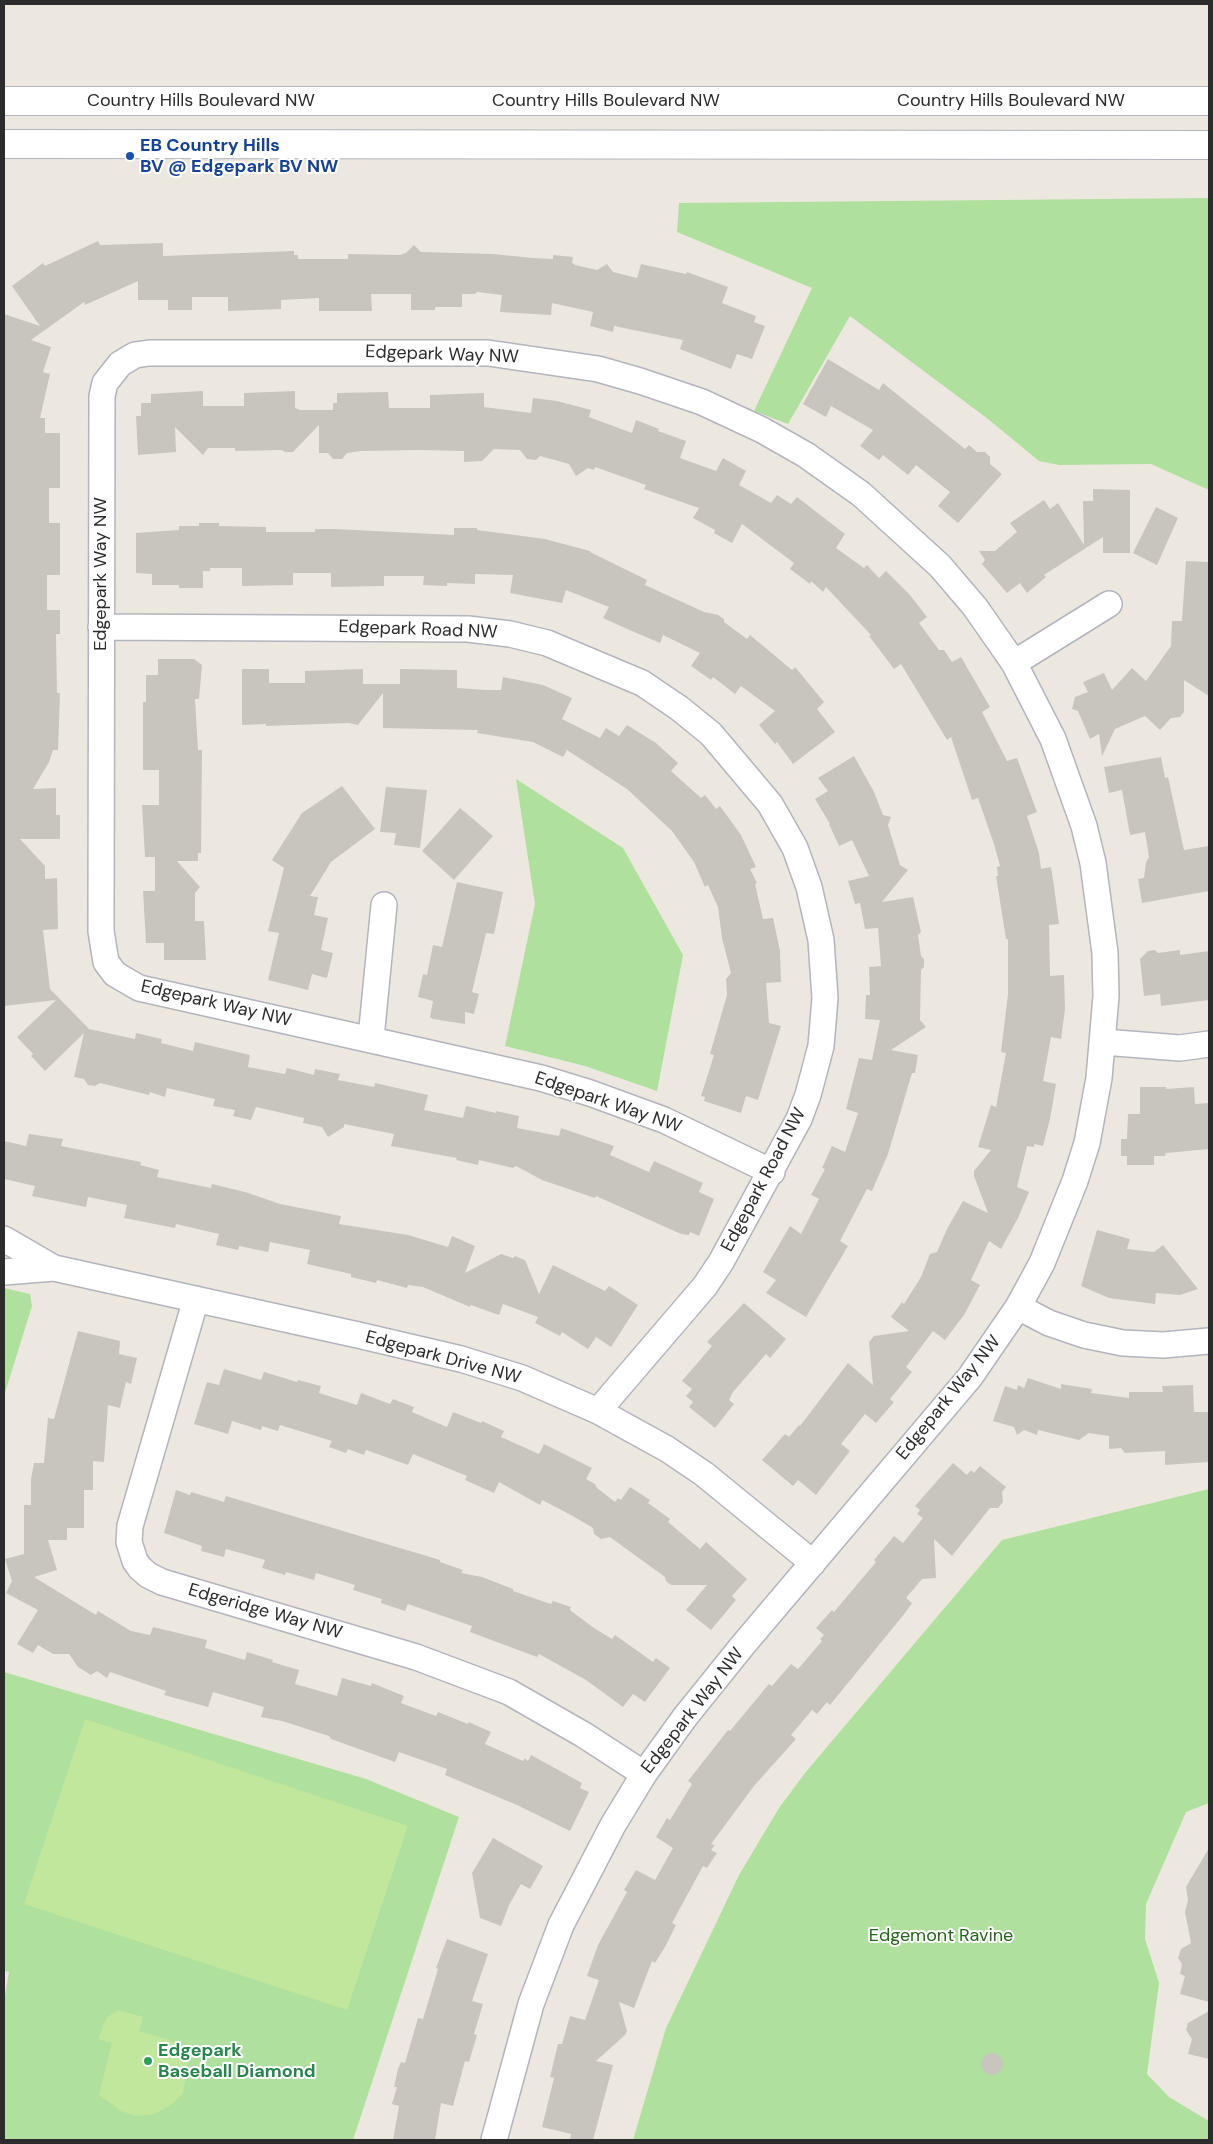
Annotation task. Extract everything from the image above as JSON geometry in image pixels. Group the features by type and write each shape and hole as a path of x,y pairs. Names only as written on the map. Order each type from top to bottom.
{"main road":[{"path":"4,81 76,100"},
{"name":"Country Hills Boulevard NW","path":"4,101 76,100 255,103 1209,101"},
{"path":"4,144 1209,145"}],"street":[{"name":"Edgepark Way NW","path":"494,2140 531,2004 561,1924 612,1825 644,1774 685,1717 970,1377 1018,1307 1042,1263 1076,1181 1086,1143 1103,1042 1105,953 1093,863 1084,826 1053,739 1014,663 975,607 940,566 861,494 806,455 733,416 640,380 598,369 488,353 149,353 135,355 120,364 105,383 102,396 101,931 106,962 115,974 139,988 370,1038 541,1078 590,1093 664,1120 772,1172"},
{"path":"1014,663 1109,604"},
{"name":"Edgepark Road NW","path":"101,627 417,627 468,629 510,634 547,643 642,683 711,734 770,804 795,848 809,887 821,940 825,998 821,1046 799,1119 732,1243 705,1286 598,1411"},
{"path":"370,1038 384,905"},
{"path":"1103,1042 1180,1048 1209,1044"},
{"name":"Edgepark Drive NW","path":"4,1239 54,1268"},
{"name":"Edgepark Drive NW","path":"4,1272 54,1268 461,1359 522,1378 598,1411 667,1448 704,1474 813,1563"},
{"name":"Edgeridge Way NW","path":"196,1299 130,1526 129,1542 135,1561 140,1568 148,1576 162,1582 416,1657 509,1692 584,1735 644,1774"},
{"path":"1018,1307 1049,1323 1084,1335 1122,1342 1164,1345 1209,1341"}],"green space":[{"path":"1209,198 1209,490 1151,464 1059,465 1039,461 988,419 850,316 788,424 754,411 812,288 677,232 679,203"},
{"path":"516,779 623,848 683,955 657,1091 585,1066 505,1046 535,904"},
{"path":"4,1288 30,1294 32,1306 4,1396"},
{"name":"Edgemont Ravine","path":"1209,1489 1209,1803 1186,1812 1146,1904 1145,1939 1159,1983 1147,2074 1169,2097 1209,2121 1209,2140 633,2140 666,2028 739,1875 779,1808 805,1773 1002,1540"},
{"path":"4,1672 366,1779 459,1817 353,2140 4,2140 4,2001 9,1972 4,1971"},
{"path":"85,1719 408,1826 347,2010 24,1904"},
{"name":"Edgepark Baseball Diamond","path":"118,2010 143,2017 139,2031 175,2042 185,2049 188,2065 183,2093 172,2104 155,2114 136,2116 121,2111 99,2095 112,2043 98,2039 106,2018"}],"building":[{"path":"98,241 100,245 163,243 163,256 294,251 294,255 298,255 298,259 348,259 348,254 400,255 406,253 414,245 421,252 493,254 553,259 553,255 573,257 572,263 575,265 597,270 607,264 613,272 637,278 641,264 686,274 687,272 728,287 722,303 756,316 754,322 765,326 752,359 737,354 731,369 680,349 683,340 614,326 613,332 590,326 593,312 552,303 551,315 500,312 502,295 477,292 475,294 462,294 462,307 435,307 435,310 411,310 411,294 371,294 372,311 319,311 319,298 281,300 281,309 228,311 228,297 192,297 192,310 168,310 168,300 138,300 138,281 85,305 84,302 31,340 51,347 43,372 50,374 40,418 45,418 45,433 60,433 60,488 49,488 49,523 60,523 60,575 47,575 47,610 60,610 60,634 56,634 57,693 60,693 58,750 53,750 49,762 33,789 56,788 56,815 60,815 60,839 20,839 45,866 45,879 57,878 58,929 43,930 50,989 89,1029 135,1039 136,1033 162,1039 161,1043 193,1051 195,1042 250,1055 248,1067 285,1074 287,1068 314,1075 315,1069 340,1074 338,1080 374,1087 375,1083 428,1095 424,1110 463,1118 466,1106 519,1116 517,1128 559,1136 561,1128 614,1146 610,1155 649,1172 654,1161 703,1183 699,1192 714,1199 699,1236 690,1232 689,1235 681,1234 596,1196 595,1198 542,1180 516,1166 513,1168 479,1160 478,1165 456,1160 457,1158 391,1146 394,1134 344,1124 344,1127 328,1137 322,1127 303,1123 304,1118 256,1107 251,1120 233,1116 235,1110 213,1106 215,1099 167,1088 165,1097 150,1092 149,1095 100,1083 95,1086 88,1085 84,1079 74,1077 84,1033 45,1071 31,1056 33,1054 17,1037 56,1000 4,1006 4,314 40,326 12,286 43,263 45,266"},
{"path":"828,359 879,390 883,383 965,449 969,445 977,452 985,452 990,457 990,464 1002,474 958,523 938,506 950,492 916,465 908,475 883,455 879,460 860,446 873,430 831,406 826,417 803,404"},
{"path":"203,391 203,406 244,406 244,393 295,391 295,408 300,410 333,410 333,403 337,403 337,393 388,392 389,408 430,408 430,395 484,393 484,407 531,413 533,398 557,401 591,410 589,417 632,433 636,420 659,429 658,431 686,441 680,458 716,471 723,458 746,471 739,485 771,503 777,495 791,504 797,497 845,534 836,548 864,568 867,565 879,578 886,571 910,595 927,617 919,623 939,650 944,650 952,662 961,657 990,707 982,712 1007,761 1017,758 1037,812 1027,816 1039,853 1041,869 1051,867 1054,886 1059,924 1049,925 1050,976 1064,975 1065,1009 1061,1039 1051,1037 1043,1081 1056,1084 1050,1119 1043,1146 1034,1144 1034,1147 1027,1146 1017,1187 1029,1192 1018,1218 1001,1249 989,1241 971,1280 980,1285 964,1315 945,1340 933,1331 906,1367 912,1372 890,1399 894,1402 876,1423 865,1414 841,1444 850,1451 816,1495 798,1480 793,1486 762,1460 785,1434 789,1437 800,1426 848,1363 873,1385 869,1342 874,1336 909,1331 891,1317 902,1302 904,1304 921,1277 930,1254 937,1252 947,1229 963,1201 988,1213 974,1176 974,1171 991,1150 978,1147 991,1105 996,1107 1006,1053 1001,1052 1008,994 1008,939 1006,939 996,876 998,876 997,867 1000,866 994,844 978,798 972,800 951,737 947,740 901,664 894,669 869,636 871,635 826,587 823,592 811,581 810,584 790,569 794,563 742,524 732,543 714,533 715,530 693,518 699,508 644,489 646,485 595,467 594,470 588,468 576,476 569,464 540,456 536,460 527,459 520,450 494,449 482,461 464,462 464,451 361,451 347,453 342,459 333,459 328,453 319,453 319,425 293,452 282,450 235,451 235,448 208,448 203,455 175,427 176,452 138,455 136,416 141,416 141,403 151,403 151,394"},
{"path":"1093,489 1130,490 1130,553 1103,553 1103,537 1044,575 1046,577 1027,593 1020,583 1007,593 982,564 985,560 979,551 995,551 1017,532 1010,523 1044,500 1050,509 1058,503 1084,545 1083,501 1093,501"},
{"path":"1156,507 1178,518 1157,565 1133,553"},
{"path":"199,523 219,523 219,526 266,527 266,532 315,532 315,529 335,529 454,535 454,528 477,528 477,530 545,539 590,551 647,580 645,585 704,612 718,615 724,619 724,622 747,639 750,635 792,670 795,667 824,702 817,709 835,732 793,764 777,742 775,744 759,725 775,711 741,686 735,694 713,677 711,680 691,666 700,653 663,635 660,643 603,618 609,607 566,590 562,603 510,593 513,575 475,574 475,584 447,583 447,586 423,585 424,576 384,576 384,586 331,587 331,573 293,573 293,585 242,586 242,568 210,568 210,571 203,571 203,588 179,588 179,585 152,585 152,574 136,573 136,533 179,530 179,526 199,526"},
{"path":"1186,561 1209,562 1209,696 1184,680 1184,712 1180,717 1171,718 1160,730 1145,716 1115,729 1102,756 1099,734 1090,739 1078,711 1072,709 1075,697 1088,692 1083,682 1104,673 1112,690 1132,668 1146,681 1171,646 1172,621 1182,621"},
{"path":"158,659 194,659 202,665 199,699 195,699 198,750 202,750 201,853 198,853 198,861 177,861 200,887 195,893 195,921 204,921 206,960 164,960 164,943 146,943 143,891 155,891 155,857 145,857 142,805 159,805 159,770 143,770 143,702 146,702 146,675 158,675"},
{"path":"242,669 269,669 269,683 305,683 305,671 363,669 363,684 400,684 400,669 457,670 457,688 487,690 501,690 503,677 543,685 572,698 562,719 600,738 606,728 619,736 627,725 656,743 678,763 671,771 701,798 705,795 716,809 720,806 741,835 756,867 750,869 757,883 755,884 763,919 773,918 780,951 781,982 766,983 769,1023 781,1026 758,1100 746,1096 741,1113 704,1101 705,1097 701,1096 714,1055 710,1054 727,995 726,979 731,973 722,938 718,907 708,885 705,887 694,862 672,831 627,789 567,750 563,757 533,742 477,733 478,730 383,728 383,693 358,725 349,723 242,725"},
{"path":"854,756 874,792 883,815 891,817 888,825 900,865 908,870 882,902 913,897 921,932 918,935 921,956 924,959 924,967 921,970 920,1020 926,1027 891,1050 918,1055 915,1073 912,1073 888,1154 872,1191 867,1189 840,1241 848,1246 806,1317 766,1293 776,1280 763,1272 790,1226 801,1234 819,1199 811,1195 825,1169 822,1168 832,1146 845,1152 858,1113 846,1109 859,1058 872,1060 880,1020 865,1019 866,995 870,995 869,967 881,966 878,928 865,929 860,903 855,904 848,881 869,876 852,840 839,846 830,824 815,799 828,791 818,778"},
{"path":"1161,757 1165,778 1168,777 1184,850 1209,846 1209,891 1142,903 1138,879 1144,878 1146,862 1149,857 1145,832 1130,835 1122,790 1109,793 1104,767"},
{"path":"342,786 375,829 331,862 310,896 318,897 314,915 328,918 321,950 333,953 327,978 312,974 308,990 268,980 279,933 268,931 284,868 272,860 302,813"},
{"path":"386,787 427,790 420,848 394,845 396,833 380,832"},
{"path":"460,808 493,836 454,880 422,851"},
{"path":"457,882 503,892 494,934 486,933 472,992 479,994 474,1014 465,1012 465,1024 433,1019 430,1017 433,1001 418,997 423,974 427,975 433,945 442,947"},
{"path":"1155,950 1158,953 1180,950 1180,955 1209,951 1209,1000 1161,1006 1160,994 1144,996 1140,959 1148,951"},
{"path":"1140,1087 1166,1087 1166,1089 1194,1087 1195,1104 1209,1103 1209,1149 1154,1156 1154,1165 1127,1165 1127,1156 1121,1156 1121,1139 1127,1139 1128,1114 1140,1114"},
{"path":"29,1134 63,1139 61,1146 141,1162 140,1165 159,1170 157,1177 211,1188 212,1184 245,1192 280,1204 341,1216 339,1224 408,1235 448,1247 452,1236 475,1246 465,1273 501,1254 513,1258 515,1256 525,1260 539,1294 553,1265 605,1291 609,1286 638,1305 611,1347 596,1337 588,1349 562,1332 560,1336 535,1323 538,1317 503,1304 499,1315 471,1305 470,1307 423,1287 408,1285 407,1288 377,1280 376,1283 351,1277 351,1274 307,1264 310,1250 270,1242 268,1252 239,1246 238,1250 216,1245 219,1234 176,1224 175,1228 124,1218 127,1205 88,1197 86,1207 32,1196 35,1186 4,1179 4,1141 26,1146"},
{"path":"1097,1230 1130,1239 1127,1249 1154,1252 1163,1245 1198,1289 1180,1295 1156,1293 1155,1304 1109,1298 1081,1286"},
{"path":"744,1303 786,1339 770,1358 766,1354 733,1392 729,1400 734,1404 715,1428 689,1407 693,1402 686,1396 692,1389 682,1381 712,1346 707,1342"},
{"path":"78,1331 120,1341 119,1354 137,1358 131,1384 126,1382 120,1408 108,1405 104,1462 93,1461 93,1490 84,1490 84,1528 67,1528 67,1540 48,1540 57,1570 34,1577 96,1615 98,1611 131,1631 150,1635 153,1627 207,1640 205,1648 245,1660 247,1652 273,1660 272,1662 299,1670 295,1684 337,1696 342,1678 371,1686 372,1683 404,1696 401,1703 436,1716 438,1712 468,1724 469,1722 491,1732 485,1744 523,1761 525,1758 528,1761 531,1755 582,1783 580,1788 589,1792 570,1831 517,1805 445,1775 447,1769 399,1752 395,1762 331,1739 329,1736 282,1721 261,1717 264,1707 213,1692 208,1707 164,1695 166,1691 110,1672 107,1678 97,1671 91,1675 78,1667 69,1654 53,1654 38,1645 33,1653 17,1644 38,1610 6,1593 12,1581 5,1559 24,1554 24,1505 31,1505 31,1479 34,1463 44,1463 48,1418 54,1419"},
{"path":"224,1369 261,1380 264,1372 297,1382 298,1380 321,1386 319,1393 357,1405 361,1393 390,1404 393,1399 414,1407 412,1412 447,1427 453,1412 481,1423 482,1421 504,1431 501,1437 539,1454 544,1444 592,1468 586,1479 595,1484 597,1488 615,1502 618,1498 621,1500 630,1487 650,1500 648,1503 670,1519 668,1522 700,1549 706,1542 747,1579 732,1596 736,1600 711,1630 686,1610 707,1585 671,1585 666,1581 665,1577 610,1537 601,1539 594,1534 593,1528 571,1515 542,1500 540,1505 499,1482 494,1493 465,1480 467,1476 413,1454 408,1465 366,1450 364,1455 348,1449 346,1453 329,1447 332,1441 280,1425 278,1431 262,1426 261,1430 232,1421 228,1434 194,1424 207,1382 219,1385"},
{"path":"1028,1378 1061,1389 1061,1384 1092,1389 1091,1393 1129,1398 1129,1392 1163,1392 1162,1386 1193,1385 1194,1412 1209,1412 1209,1462 1165,1465 1165,1451 1125,1453 1121,1448 1109,1449 1109,1436 1089,1433 1079,1440 1038,1430 1037,1435 1024,1430 1017,1435 1014,1427 993,1421 1005,1386 1017,1390 1018,1385 1024,1388"},
{"path":"953,1463 967,1475 971,1470 974,1473 980,1466 1006,1487 1002,1492 1003,1502 998,1508 990,1508 952,1556 934,1539 936,1578 922,1579 906,1598 912,1603 905,1613 830,1705 827,1702 817,1714 812,1710 791,1735 796,1739 754,1786 711,1844 715,1845 711,1850 717,1853 707,1868 703,1866 672,1923 676,1925 655,1963 652,1961 634,2008 619,2002 627,2031 596,2061 613,2065 593,2140 570,2140 571,2134 542,2127 554,2078 550,2077 558,2044 562,2044 570,2016 585,2020 599,1980 587,1976 598,1945 627,1892 624,1890 636,1870 655,1880 673,1848 656,1837 667,1818 670,1820 692,1784 688,1781 728,1730 730,1731 769,1684 772,1686 791,1664 798,1669 822,1641 820,1639 824,1635 816,1628 832,1610 834,1612 876,1562 874,1560 894,1536 903,1543 923,1518 917,1514 920,1510 915,1506"},
{"path":"176,1490 190,1495 191,1492 224,1502 226,1496 440,1560 440,1562 463,1570 461,1573 482,1577 513,1589 513,1591 551,1604 553,1601 571,1607 570,1610 594,1628 612,1639 615,1635 653,1662 656,1658 670,1668 645,1702 633,1694 623,1707 586,1680 539,1654 537,1657 470,1632 472,1626 408,1604 405,1611 381,1603 382,1599 353,1590 355,1585 316,1573 314,1580 286,1572 285,1575 262,1568 265,1560 226,1549 224,1557 201,1551 202,1546 164,1533"},
{"path":"493,1838 543,1866 530,1889 521,1884 509,1905 501,1926 480,1918 472,1873"},
{"path":"1209,1848 1209,2002 1180,1994 1185,1976 1180,1974 1182,1964 1178,1958 1181,1949 1191,1943 1185,1912 1188,1900 1186,1887"},
{"path":"447,1939 488,1954 472,2001 483,2004 474,2034 477,2035 469,2062 465,2061 453,2106 441,2103 435,2140 393,2140 399,2106 392,2104 397,2087 394,2087 398,2069 401,2062 405,2063 418,2018 423,2019 438,1969 436,1968"},
{"path":"1209,2011 1209,2059 1188,2054 1192,2039 1186,2030 1188,2023"},
{"path":"992,2053 1000,2056 1003,2064 1000,2072 992,2075 984,2072 981,2064 984,2056"}],"place":[{"name":"EB Country Hills BV @ Edgepark BV NW","path":"130,156"},
{"name":"Edgepark Baseball Diamond","path":"148,2061"}]}
